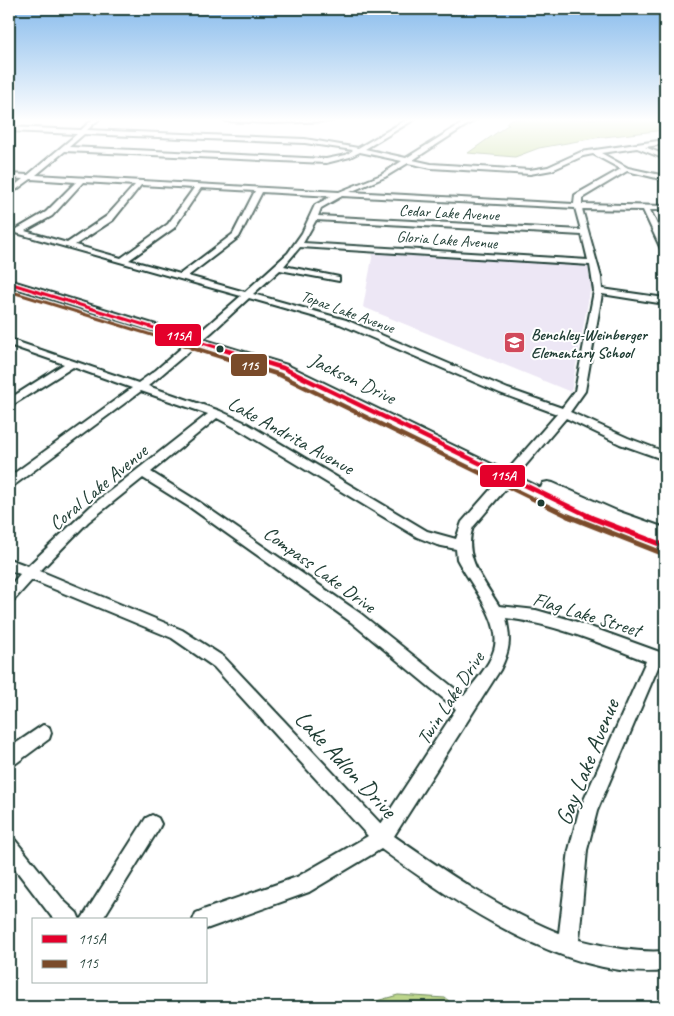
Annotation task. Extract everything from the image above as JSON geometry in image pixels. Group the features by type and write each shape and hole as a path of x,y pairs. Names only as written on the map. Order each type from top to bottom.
{"main road":[{"name":"Jackson Drive","path":"9,275 200,338 312,381 510,474 608,526 665,546"},
{"name":"Jackson Drive","path":"9,283 200,338"},
{"name":"Jackson Drive","path":"510,474 665,534"}],"street":[{"path":"9,193 42,166"},
{"path":"9,483 139,387 200,338 279,267 299,245 318,207 340,194 375,180 400,166"},
{"path":"436,166 530,172 553,166"},
{"path":"621,166 665,178"},
{"path":"462,545 467,525 564,413 582,388 598,291 593,263 578,207 578,197 626,169"},
{"path":"9,176 578,207 665,208"},
{"path":"13,230 49,214 81,180"},
{"path":"68,246 110,218 138,184"},
{"path":"122,261 171,226 198,187"},
{"path":"182,277 236,235 259,190"},
{"path":"645,207 665,249"},
{"name":"Cedar Lake Avenue","path":"312,218 584,233"},
{"name":"Topaz Lake Avenue","path":"13,230 353,326 504,391 564,413 624,441 665,456"},
{"name":"Gloria Lake Avenue","path":"299,245 593,263"},
{"path":"279,267 336,279"},
{"path":"598,291 665,300"},
{"name":"Lake Andrita Avenue","path":"10,343 216,413 242,426 422,534 445,542 462,545"},
{"path":"9,404 72,364"},
{"name":"Coral Lake Avenue","path":"9,596 95,510 191,436 216,413"},
{"name":"Compass Lake Drive","path":"143,473 195,504 356,618 466,707"},
{"name":"Twin Lake Drive","path":"382,838 499,657 502,633 496,611 467,566 462,545"},
{"name":"Lake Adlon Drive","path":"9,564 177,634 219,662 382,838 443,882 497,915 568,947 611,958 665,961"},
{"name":"Flag Lake Street","path":"496,611 536,616 571,626 660,659"},
{"name":"Gay Lake Avenue","path":"568,947 578,850 588,811 660,659"},
{"path":"9,758 43,733"},
{"path":"92,918 152,824"},
{"path":"208,918 302,886 382,838"},
{"path":"9,846 58,909 68,918"}],"shaded area":[{"name":"Benchley-Weinberger Elementary School","path":"373,253 588,266 591,286 571,392 363,307"}],"green space":[{"path":"398,995 445,998 457,1007 355,1007"}],"transit line":[{"name":"115A","path":"9,283 283,368 575,511 665,546"},
{"name":"115","path":"9,291 280,375 572,518 662,553"}],"place":[{"name":"Benchley-Weinberger Elementary School","path":"515,343"}]}
